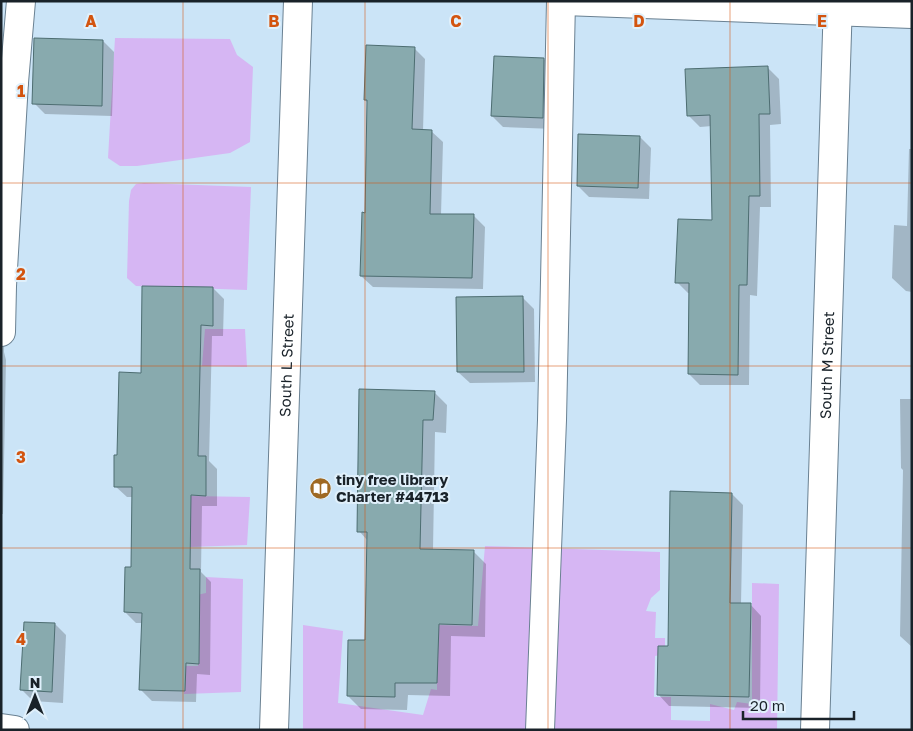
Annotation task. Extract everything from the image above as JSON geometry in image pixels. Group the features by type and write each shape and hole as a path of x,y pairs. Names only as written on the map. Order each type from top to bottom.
{"street":[{"path":"1,332 8,81 21,1"},
{"name":"South L Street","path":"274,730 298,1"},
{"path":"540,730 552,420 562,1 838,6 912,14"},
{"name":"South M Street","path":"815,730 838,6"},
{"path":"1,728 15,730"}],"shaded area":[{"path":"115,38 230,39 237,55 253,67 250,142 230,153 137,166 120,166 108,158"},
{"path":"136,184 251,187 247,290 136,286 127,278 129,201 131,190"},
{"path":"205,329 245,329 247,367 202,366"},
{"path":"191,496 250,497 247,545 190,547"},
{"path":"485,546 660,552 660,590 651,598 646,611 656,612 655,638 665,638 665,654 655,656 654,697 671,697 671,720 710,721 710,704 734,710 737,702 752,704 752,583 779,584 777,730 303,730 303,625 343,631 338,703 423,715 431,689 437,690 437,625 478,626"},
{"path":"206,577 243,579 241,692 184,694 185,666 198,666 199,637 192,596 206,593"}],"building":[{"path":"34,38 103,40 102,106 32,104"},
{"path":"366,45 415,47 412,129 432,130 430,214 474,214 472,278 360,276 362,212 365,213 367,100 364,100"},
{"path":"494,56 544,58 543,118 491,116"},
{"path":"768,66 770,114 759,114 760,196 749,196 747,285 739,285 738,375 688,374 689,283 675,283 678,219 712,220 710,115 687,116 685,69"},
{"path":"578,134 640,136 638,188 577,186"},
{"path":"142,286 213,287 213,326 201,325 198,456 206,456 206,496 191,495 190,569 200,569 199,664 186,663 185,691 139,690 142,613 124,612 125,567 131,567 132,487 114,487 114,455 117,455 119,372 141,373"},
{"path":"523,296 524,372 457,372 456,297"},
{"path":"359,389 435,391 433,420 423,420 420,549 474,550 472,625 439,624 437,683 395,683 395,697 347,696 348,640 365,640 367,532 357,532"},
{"path":"670,491 732,493 730,603 751,603 749,697 657,695 658,646 668,646"},
{"path":"24,622 55,623 52,692 20,690"}],"place":[{"name":"tiny free library Charter #44713","path":"320,488"}]}
